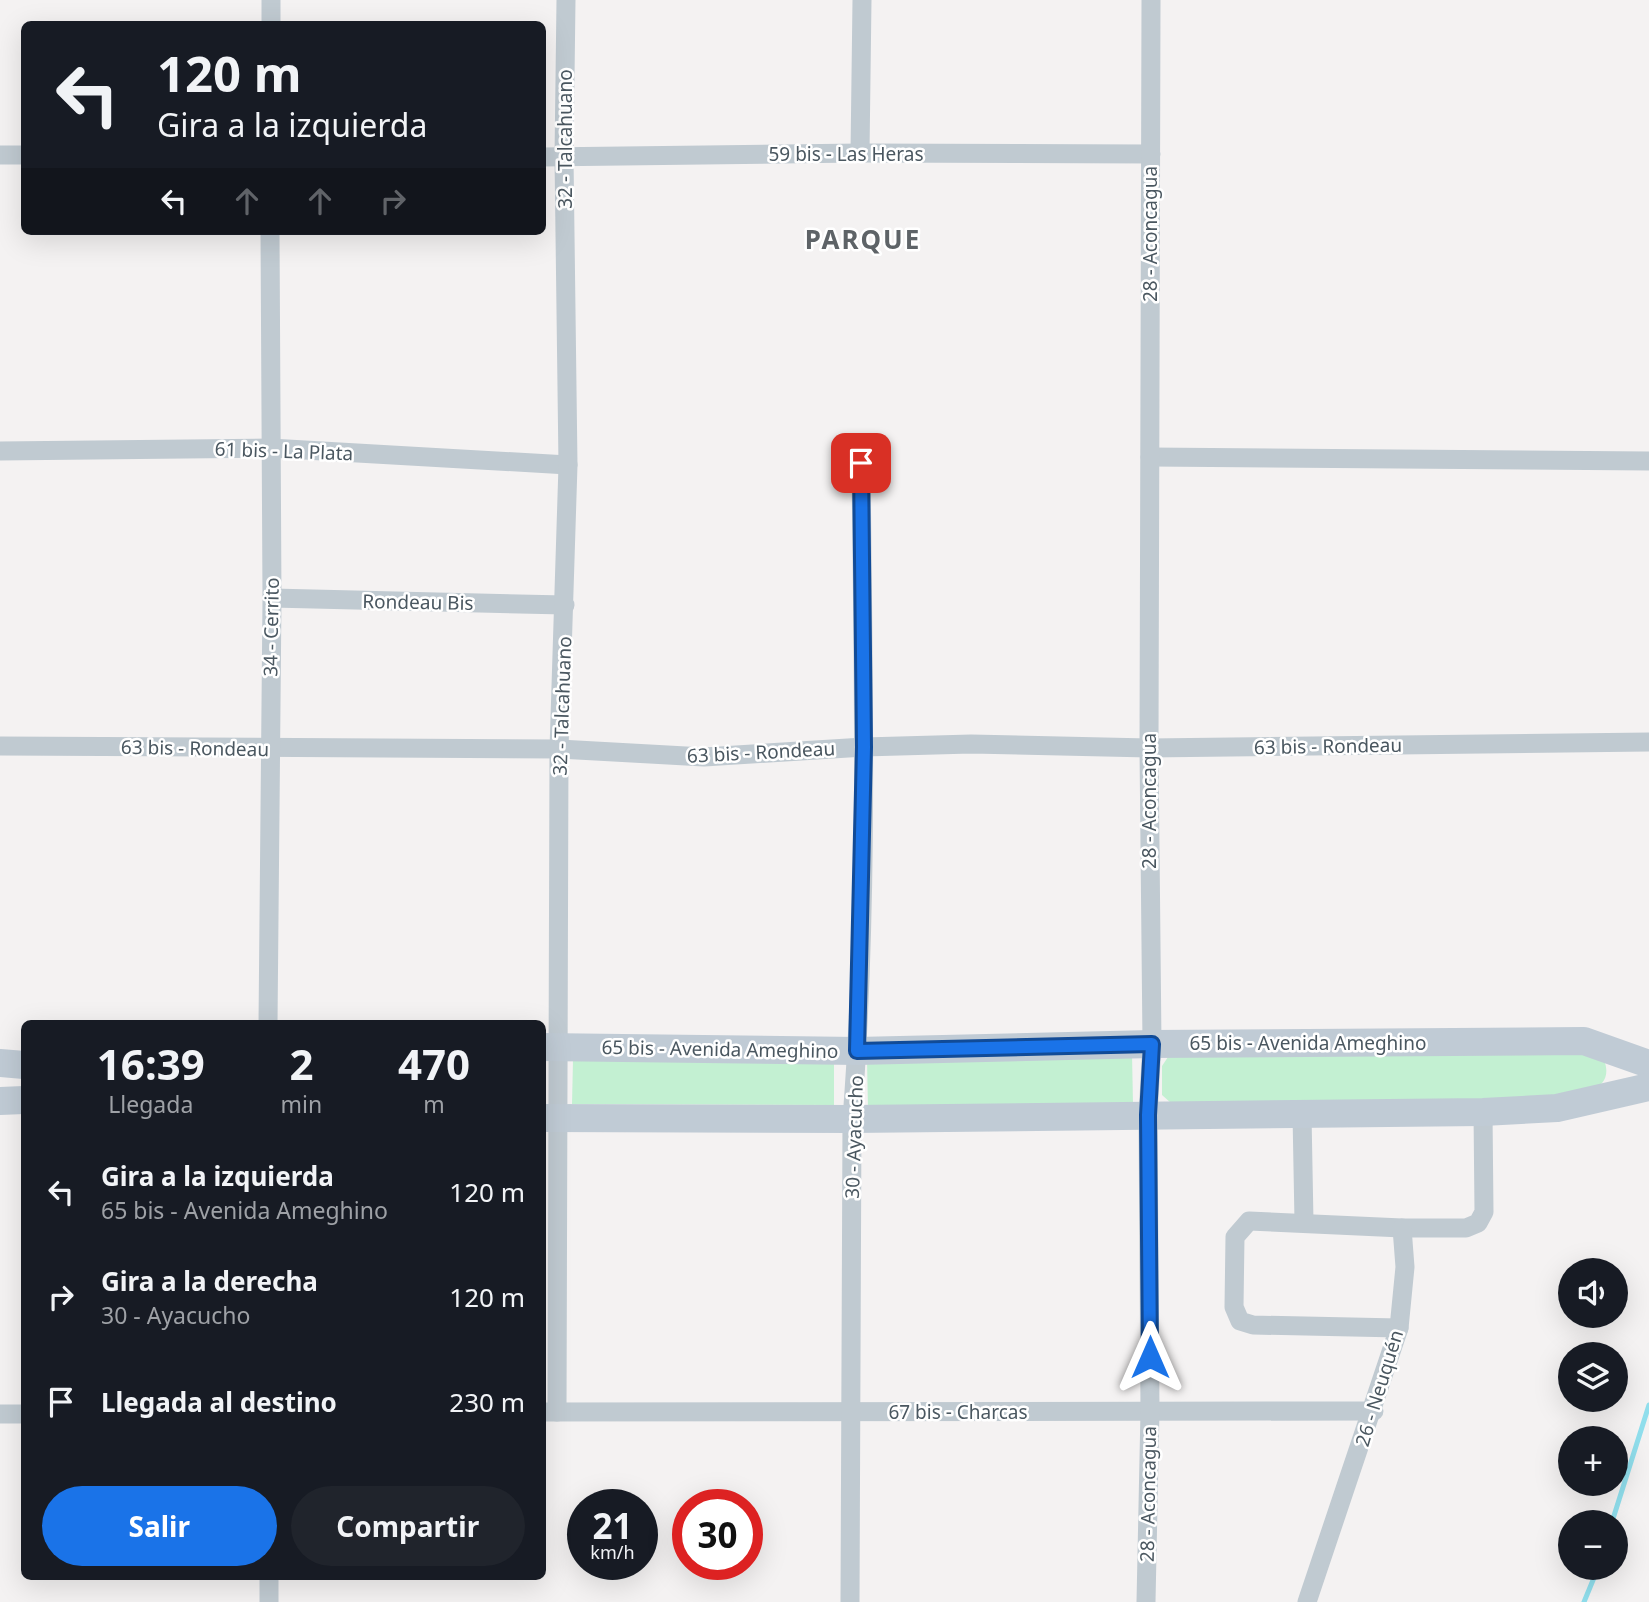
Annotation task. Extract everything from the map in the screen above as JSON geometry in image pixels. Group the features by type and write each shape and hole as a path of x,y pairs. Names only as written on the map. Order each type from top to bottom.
{"main road":[{"name":"65 bis - Avenida Ameghino","path":"551,1047 857,1051 1152,1044 1584,1041 1649,1064"},
{"path":"1594,1044 1613,1063 1614,1075 1611,1084 1595,1098"},
{"path":"0,1063 21,1065"},
{"path":"551,1118 852,1119 1483,1112 1557,1108 1649,1087"},
{"path":"0,1101 21,1100"}],"street":[{"path":"271,0 271,21"},
{"name":"32 - Talcahuano","path":"550,1412 551,1047 568,464 564,157 566,0"},
{"path":"860,153 862,0"},
{"name":"28 - Aconcagua","path":"1146,1602 1150,1411 1148,1115 1152,1044 1149,748 1151,0"},
{"name":"59 bis - Las Heras","path":"546,157 860,153 1150,154"},
{"path":"0,155 21,155"},
{"name":"34 - Cerrito","path":"268,1020 272,598 270,235"},
{"name":"61 bis - La Plata","path":"0,451 270,448 568,464"},
{"path":"1150,457 1649,461"},
{"name":"30 - Ayacucho","path":"850,1602 852,1119 857,1051 864,747 861,463"},
{"name":"Rondeau Bis","path":"272,598 565,605"},
{"name":"63 bis - Rondeau","path":"0,747 559,749 704,758 864,747 971,744 1149,748 1649,742"},
{"path":"1399,1328 1254,1325 1240,1321 1234,1307 1235,1237 1249,1221 1402,1228 1466,1228 1478,1223 1484,1212 1483,1112"},
{"path":"1302,1114 1304,1222"},
{"name":"26 - Neuquén","path":"1307,1602 1374,1411 1399,1328 1405,1267 1402,1228"},
{"name":"67 bis - Charcas","path":"550,1412 1374,1411"},
{"path":"0,1414 21,1414"},
{"path":"269,1580 269,1602"}],"green space":[{"path":"1132,1054 1133,1104 868,1109 867,1060"},
{"path":"1592,1054 1604,1060 1606,1070 1602,1083 1589,1092 1564,1100 1171,1103 1162,1095 1162,1066 1168,1057"},
{"path":"573,1060 834,1061 834,1105 572,1104"}],"waterway":[{"path":"1616,1510 1649,1405"},
{"path":"1584,1602 1593,1580"}],"district":[{"name":"PARQUE","path":"863,239"}],"route":[{"path":"861,463 864,747 857,1051 1152,1044 1148,1115 1150,1357"}]}
